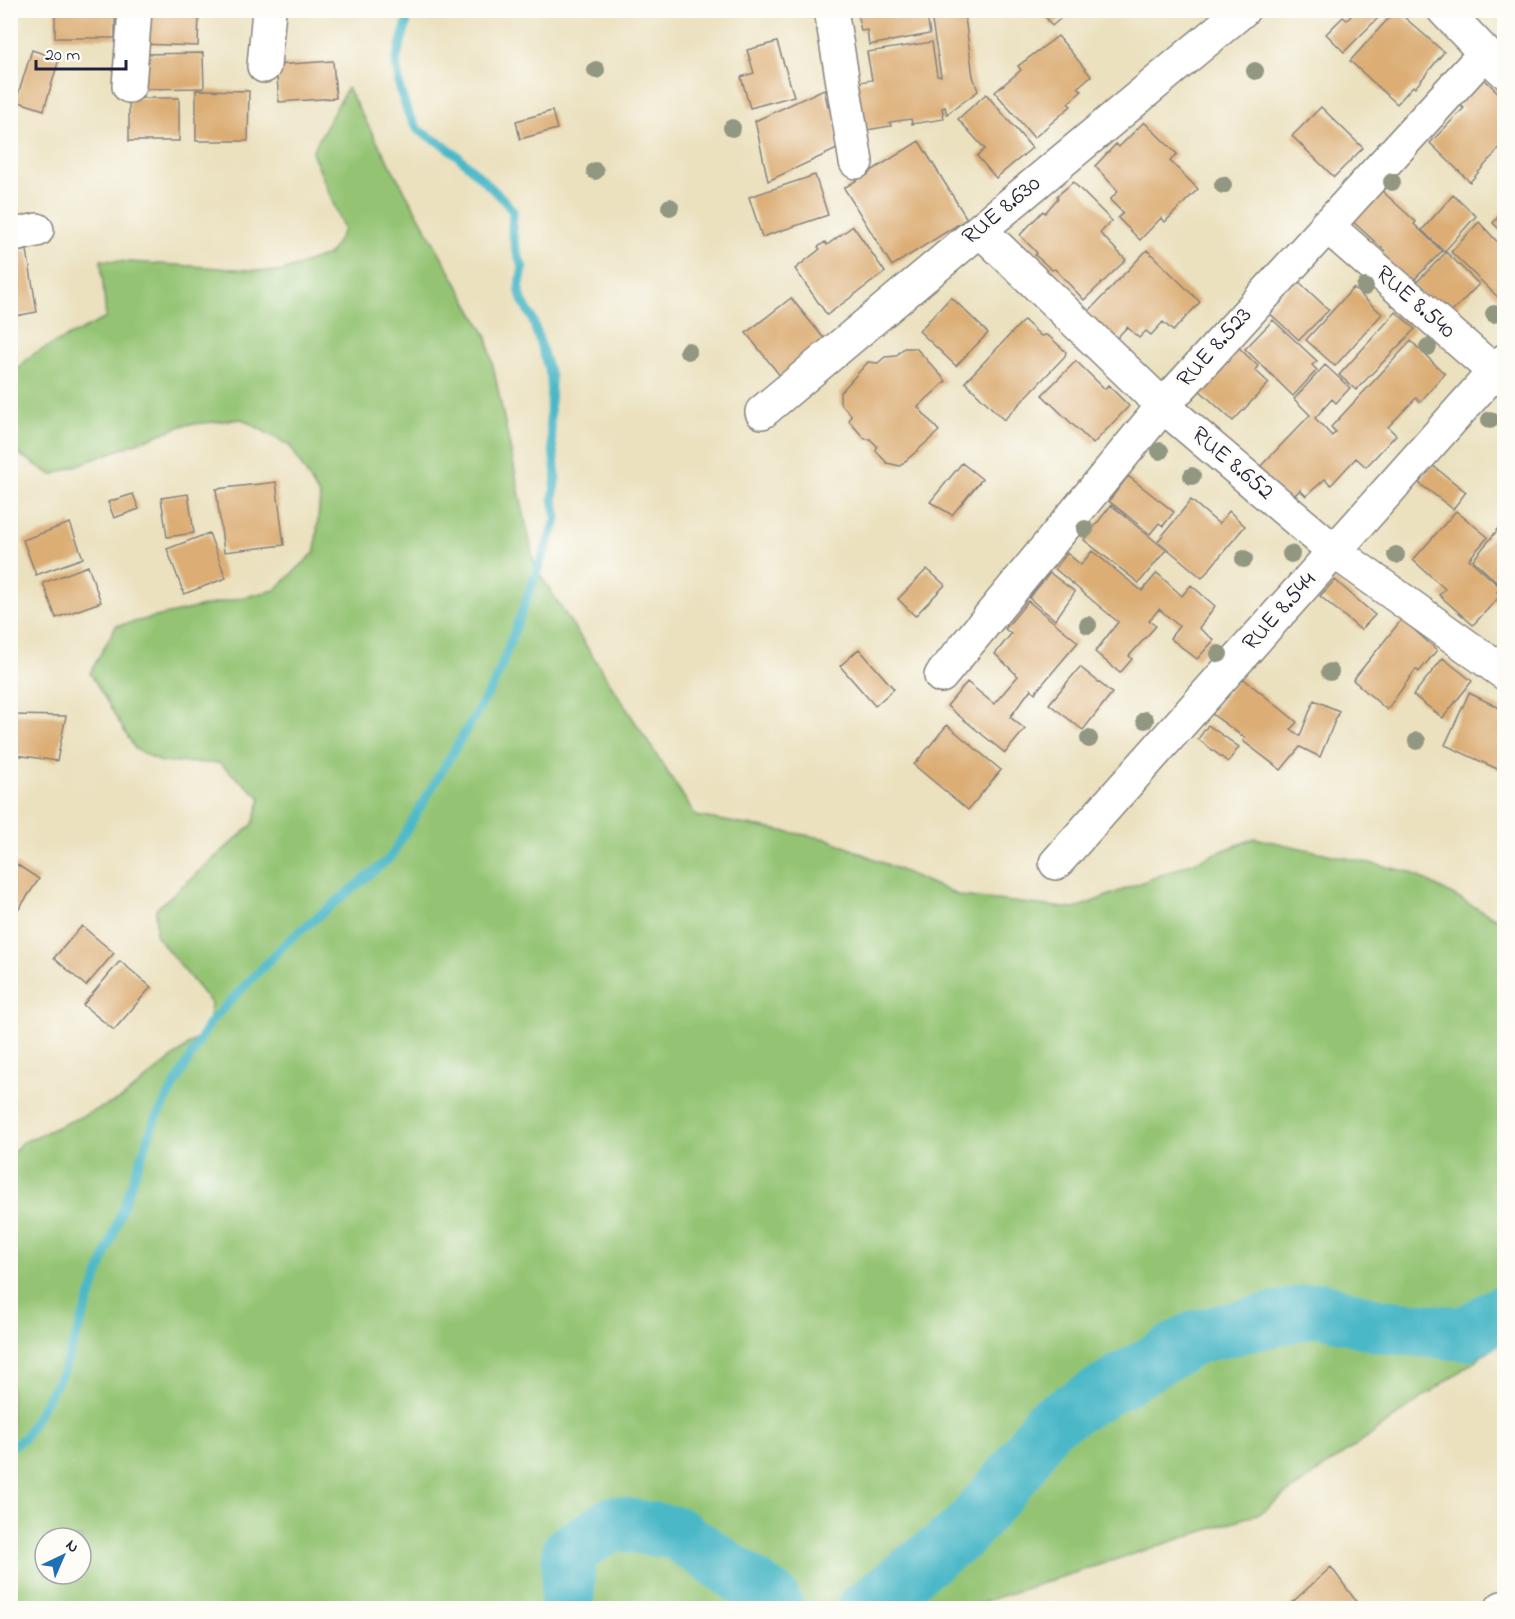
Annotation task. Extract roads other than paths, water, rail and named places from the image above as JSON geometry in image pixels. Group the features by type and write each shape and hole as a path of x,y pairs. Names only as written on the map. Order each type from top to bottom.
{"street":[{"path":"129,86 135,10"},
{"path":"264,66 269,10"},
{"path":"831,10 856,162"},
{"name":"RUE 8.630","path":"762,412 1243,10"},
{"path":"1444,10 1495,62"},
{"name":"RUE 8.523","path":"941,676 1163,406 1326,225 1495,62"},
{"name":"RUE 8.540","path":"1326,225 1501,371"},
{"name":"RUE 8.652","path":"980,230 1163,406 1334,551 1504,673"},
{"name":"RUE 8.544","path":"1056,863 1334,551 1501,371"}],"waterway":[{"path":"10,1448 24,1438 63,1372 154,1122 210,1022 289,940 390,858 496,680 557,518 553,499 556,476 550,423 551,377 532,318 522,300 519,288 523,268 512,230 513,211 457,155 418,130 408,113 400,90 396,61 410,10"},
{"path":"864,1608 964,1532 1017,1470 1047,1424 1196,1337 1320,1309 1380,1326 1464,1334 1504,1311"},
{"path":"567,1608 569,1551 613,1523 676,1533 773,1599 777,1608"}]}
